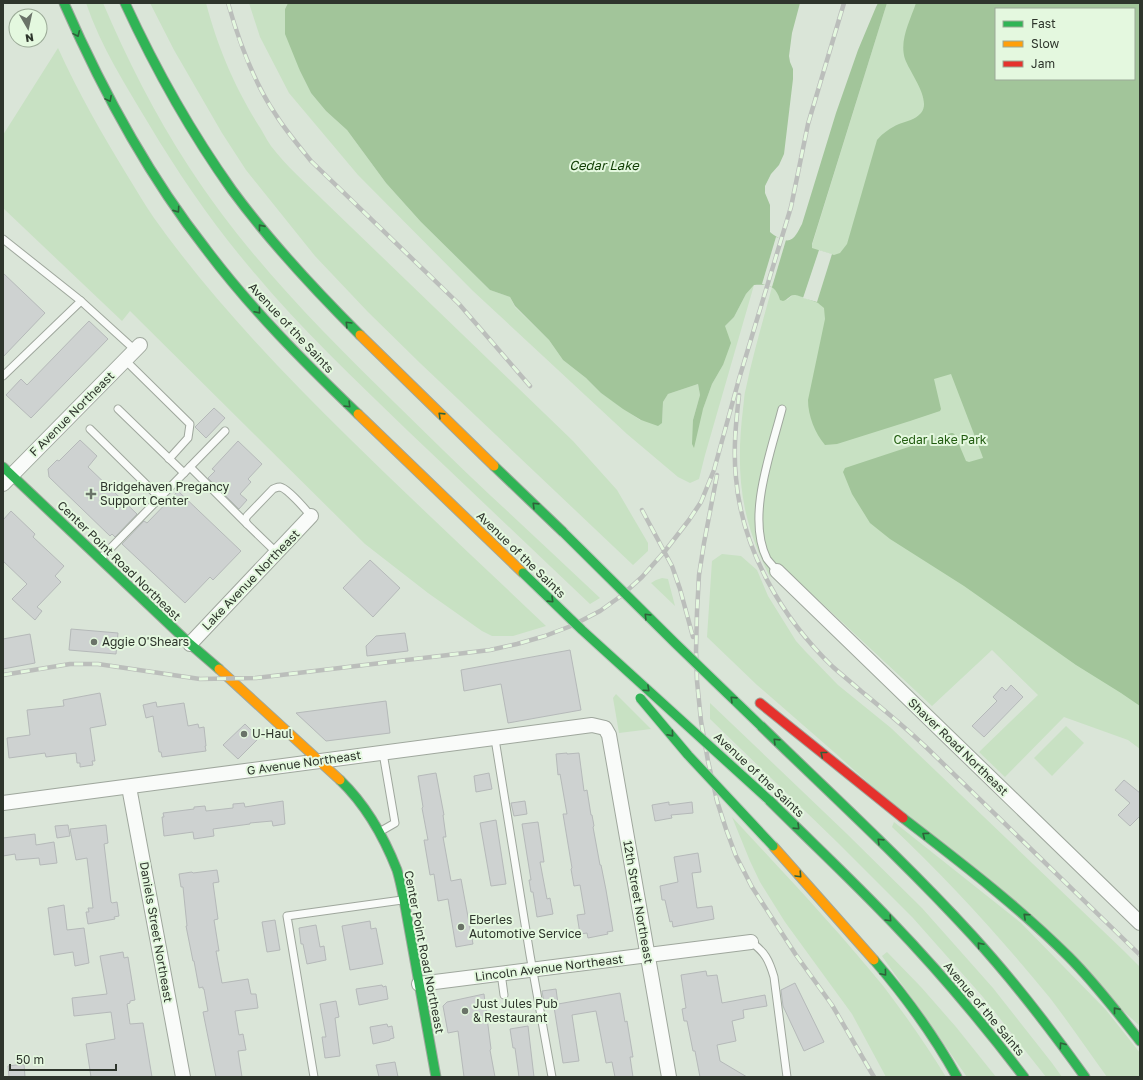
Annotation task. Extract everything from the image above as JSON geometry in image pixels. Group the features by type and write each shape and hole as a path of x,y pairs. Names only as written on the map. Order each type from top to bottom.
{"main road":[{"name":"Avenue of the Saints","path":"64,3 91,64 151,172 206,249 272,328 351,408 523,574 582,630 769,800 868,897 922,954 964,1002 1024,1077"},
{"path":"127,7 147,50 168,88 216,168 241,202 314,289 386,362 563,532 899,860 956,918 1007,976 1085,1077"},
{"name":"Center Point Road Northeast","path":"6,475 320,761 342,782 367,811 379,831 397,871 404,900 436,1077"},
{"path":"582,630 626,682"},
{"path":"675,643 727,680"},
{"path":"635,693 688,755 833,912 888,977 932,1036 957,1077"},
{"path":"756,701 1025,915 1070,958 1114,1008 1140,1041"}],"street":[{"name":"F Avenue Northeast","path":"6,475 133,352"},
{"name":"Lake Avenue Northeast","path":"190,644 311,516"},
{"name":"Shaver Road Northeast","path":"777,571 1140,923"},
{"name":"G Avenue Northeast","path":"3,804 592,725 605,728"},
{"name":"12th Street Northeast","path":"605,728 609,735 669,1077"},
{"name":"Daniels Street Northeast","path":"129,787 183,1077"},
{"name":"Lincoln Avenue Northeast","path":"419,984 751,942"}],"lane":[{"path":"3,239 81,301 133,352 190,424 188,438 169,458"},
{"path":"3,376 81,301"},
{"path":"118,409 184,473"},
{"path":"777,571 768,560 760,534 760,504 761,490 782,409"},
{"path":"90,429 160,498"},
{"path":"100,559 225,431"},
{"path":"190,467 277,553"},
{"path":"247,524 245,520 246,516 273,489 278,487 282,487 311,516"},
{"path":"495,739 532,969 552,1077"},
{"path":"379,831 395,823 383,753"},
{"path":"314,1077 287,916 404,900"},
{"path":"751,942 760,948 766,955 774,977 787,1077"},
{"path":"500,973 504,995"}],"green space":[{"path":"86,3 103,3 142,86 189,167 211,199 259,261 285,291 367,376 479,485 600,598 590,604 347,372 269,290 223,235 173,163 115,66 99,35"},
{"path":"150,3 206,3 221,50 233,79 248,108 271,146 296,174 573,441 617,490 648,543 648,551 633,565 420,363 368,312 315,256 246,170 222,133 174,50"},
{"path":"249,3 288,3 285,9 300,71 311,93 326,111 347,130 386,183 421,222 490,290 510,297 515,307 549,340 563,360 586,378 601,393 640,420 662,423 663,402 668,394 698,384 700,395 693,420 703,409 712,384 723,365 725,326 734,317 746,294 754,285 699,479 690,483 678,477 627,434 473,291 358,175 289,93 260,37"},
{"name":"Cedar Lake Park","path":"887,3 1140,3 1140,749 1128,740 1064,717 1005,777 979,752 1038,695 992,650 932,706 782,566 770,577 752,535 747,518 741,484 740,446 744,395 772,287 787,300 793,295 812,245"},
{"path":"58,48 91,113 154,218 222,305 297,386 349,438 546,626 513,636 492,636 482,631 428,593 365,544 130,311 122,321 3,208 3,135"},
{"path":"722,554 741,556 757,570 768,596 796,641 806,652 838,685 891,728 1140,967 1140,1026 757,685 707,637 712,561"},
{"path":"662,578 668,579 675,606 651,583"},
{"path":"616,694 651,729 619,733 613,698"},
{"path":"710,703 922,908 993,988 1062,1077 1046,1077 983,997 913,918 710,719"},
{"path":"1066,726 1084,743 1052,776 1034,758"},
{"path":"732,817 829,922 866,965 916,1031 946,1077 886,1077 852,1014 785,922 760,882"},
{"path":"894,822 1021,923 1106,1010 1140,1053 1140,1077 1107,1077 1050,998 954,889 892,827"},
{"path":"887,952 921,987 956,1027 996,1077 967,1077 882,956"}],"water":[{"name":"Cedar Lake","path":"288,3 800,3 792,33 789,56 793,69 793,79 784,154 779,165 771,174 765,186 765,193 770,205 770,232 778,238 790,240 795,236 802,224 836,113 858,50 878,3 887,3 812,244 812,248 834,255 840,253 847,244 877,140 893,127 916,117 924,108 924,101 919,86 905,59 903,45 906,31 916,3 1140,3 1140,706 1076,665 964,586 890,539 870,523 852,494 843,472 845,468 951,433 955,435 966,461 969,462 983,458 951,374 934,379 941,409 940,411 837,444 825,445 813,424 808,406 825,319 824,308 817,302 795,295 783,301 780,300 774,289 771,287 754,285 746,294 734,317 725,326 731,343 723,365 712,384 703,409 694,448 692,444 693,420 700,395 698,384 668,394 663,402 662,423 658,426 641,420 601,393 586,378 563,360 549,340 515,306 510,297 490,290 421,222 386,183 347,130 326,111 311,93 285,34 285,9"}],"pier":[{"path":"776,237 786,240 772,287 762,284"},
{"path":"819,250 832,254 817,302 803,298"}],"building":[{"path":"3,273 45,313 3,357"},
{"path":"89,321 108,339 31,418 6,395 21,379 27,385"},
{"path":"214,408 225,418 206,438 195,427"},
{"name":"Bridgehaven Pregancy Support Center","path":"80,440 97,456 88,467 137,514 115,537 112,534 110,536 49,477 48,469 57,460 59,461"},
{"path":"238,441 262,464 248,479 251,482 240,494 247,500 239,509 208,478 215,471 212,469"},
{"path":"178,491 241,551 213,580 210,577 185,603 122,544 144,521 147,523"},
{"path":"11,511 35,534 33,537 64,566 55,576 61,582 37,607 42,611 35,620 12,599 27,584 3,561 3,520"},
{"path":"370,560 400,588 373,617 343,588"},
{"name":"Aggie O'Shears","path":"71,629 118,633 116,654 69,650"},
{"path":"405,633 408,651 367,656 366,646 376,636"},
{"path":"30,634 35,663 3,669 3,639"},
{"path":"570,650 581,710 508,723 501,684 464,691 461,670"},
{"path":"1011,685 1023,697 984,737 972,726 997,701 993,697 1002,687 1006,691"},
{"path":"100,693 106,725 90,728 95,761 92,761 93,765 80,767 80,763 77,763 76,753 46,757 45,753 9,758 7,738 30,735 27,710 64,706 63,700"},
{"path":"386,701 390,733 326,741 296,713"},
{"path":"156,702 157,707 184,703 188,726 198,724 199,728 204,727 206,751 162,757 161,752 159,752 153,716 146,718 143,705"},
{"name":"U-Haul","path":"245,724 259,738 238,759 223,745"},
{"path":"579,753 584,791 587,790 613,931 607,932 608,934 588,938 587,933 580,934 577,915 585,914 580,885 574,886 563,814 567,814 560,774 558,775 556,754"},
{"path":"436,773 444,815 446,837 443,837 451,881 461,879 473,944 456,947 448,899 438,901 434,874 430,875 424,840 428,840 418,776"},
{"path":"489,773 492,789 476,792 474,776"},
{"path":"1124,780 1140,793 1140,816 1130,826 1118,815 1130,803 1115,790"},
{"path":"283,801 285,824 273,826 272,821 213,829 214,836 194,839 193,832 164,836 163,813 194,809 194,807 205,806 206,811 233,808 233,804 244,803 245,807"},
{"path":"525,801 527,814 514,816 511,803"},
{"path":"669,802 669,805 692,802 693,813 671,815 672,818 655,821 652,805"},
{"path":"496,820 506,884 491,886 480,823"},
{"path":"538,822 544,862 540,862 547,899 550,898 553,914 537,917 533,892 531,892 529,880 531,880 522,824"},
{"path":"68,825 70,836 57,838 55,826"},
{"path":"106,825 108,843 104,844 111,902 117,902 119,916 114,917 115,919 88,924 86,912 89,912 88,908 93,908 87,858 76,860 70,829"},
{"path":"35,834 36,845 54,842 57,863 40,865 39,858 16,860 15,854 3,856 3,838"},
{"path":"698,853 701,872 692,873 697,908 712,906 714,919 673,927 672,921 670,922 665,900 662,900 660,886 678,882 674,857"},
{"path":"217,870 219,882 213,883 218,919 214,920 219,951 216,951 222,983 248,979 251,994 256,994 258,1008 235,1011 239,1035 243,1034 246,1050 238,1051 242,1077 216,1077 203,1012 208,1011 204,989 203,987 199,988 193,961 186,926 183,887 181,887 179,874"},
{"path":"64,905 67,930 84,928 89,963 75,966 73,952 54,955 48,908"},
{"path":"275,920 280,950 267,952 262,922"},
{"path":"370,921 371,929 376,928 383,964 350,970 342,926"},
{"path":"316,925 320,947 324,946 326,960 307,964 303,944 301,944 299,928"},
{"path":"123,952 124,958 128,957 135,1000 130,1001 130,1003 127,1004 130,1024 143,1023 152,1077 91,1077 86,1044 115,1039 111,1012 74,1016 72,998 107,994 100,956"},
{"path":"706,971 707,976 717,975 722,1003 765,995 767,1006 743,1010 744,1018 732,1021 736,1041 717,1045 720,1061 747,1077 700,1077 687,1021 684,1021 682,1009 686,1008 681,975"},
{"path":"795,983 824,1042 804,1051 783,1006 781,990"},
{"path":"382,985 383,987 386,986 388,999 359,1005 356,989"},
{"path":"556,989 558,1004 620,993 625,1022 627,1021 633,1057 630,1057 633,1077 615,1077 612,1062 606,1063 596,1011 572,1015 579,1061 563,1063 554,1007 545,1008 542,991"},
{"path":"484,994 490,1050 495,1077 464,1077 458,1031 448,1033 443,1006 447,1002"},
{"path":"336,1001 339,1017 335,1018 340,1056 325,1058 322,1037 326,1037 320,1004"},
{"path":"387,1024 388,1027 392,1026 394,1038 373,1044 370,1027"},
{"path":"528,1026 534,1077 519,1077 515,1048 513,1048 510,1029"},
{"path":"395,1062 398,1077 379,1077 376,1065"},
{"path":"24,1064 25,1077 9,1077 8,1066"}],"railway":[{"path":"228,3 242,47 260,89 280,121 311,161 459,304 530,386"},
{"path":"3,675 70,664 98,664 200,679 256,678 490,650 545,636 571,626 600,611 621,596 642,577 665,551 689,520 701,502 714,470 739,379 791,207 808,124 844,3"},
{"path":"739,395 735,457 740,505 756,557 781,605 814,648 833,667 927,748 1140,955"},
{"path":"717,475 699,575 696,651 701,721 717,801 736,856 752,887 796,955 832,1005 874,1077"},
{"path":"642,510 672,566 693,637"}],"traffic: fast":[{"path":"64,3 110,99 164,191 241,293 298,355 358,414"},
{"path":"125,3 148,51 174,99 232,190 293,265 360,335"},
{"path":"494,466 563,532"},
{"path":"3,467 190,644 219,669"},
{"path":"563,532 761,726"},
{"path":"523,573 582,630 769,800"},
{"path":"640,698 688,755 773,846"},
{"path":"761,726 895,855 972,935 1031,1004 1085,1077"},
{"path":"340,780 358,800 373,822 397,870 404,900 436,1077"},
{"path":"769,800 908,939 992,1036 1024,1077"},
{"path":"903,818 988,885 1050,938 1088,977 1140,1041"},
{"path":"874,960 918,1016 957,1077"}],"traffic: slow":[{"path":"360,335 494,466"},
{"path":"358,414 523,573"},
{"path":"219,669 340,780"},
{"path":"773,846 874,960"}],"traffic: jam":[{"path":"760,703 903,818"}],"place":[{"name":"Bridgehaven Pregancy Support Center","path":"91,494"},
{"name":"Aggie O'Shears","path":"94,642"},
{"name":"U-Haul","path":"244,734"},
{"name":"Eberles Automotive Service","path":"461,927"},
{"name":"Just Jules Pub & Restaurant","path":"465,1011"}]}
